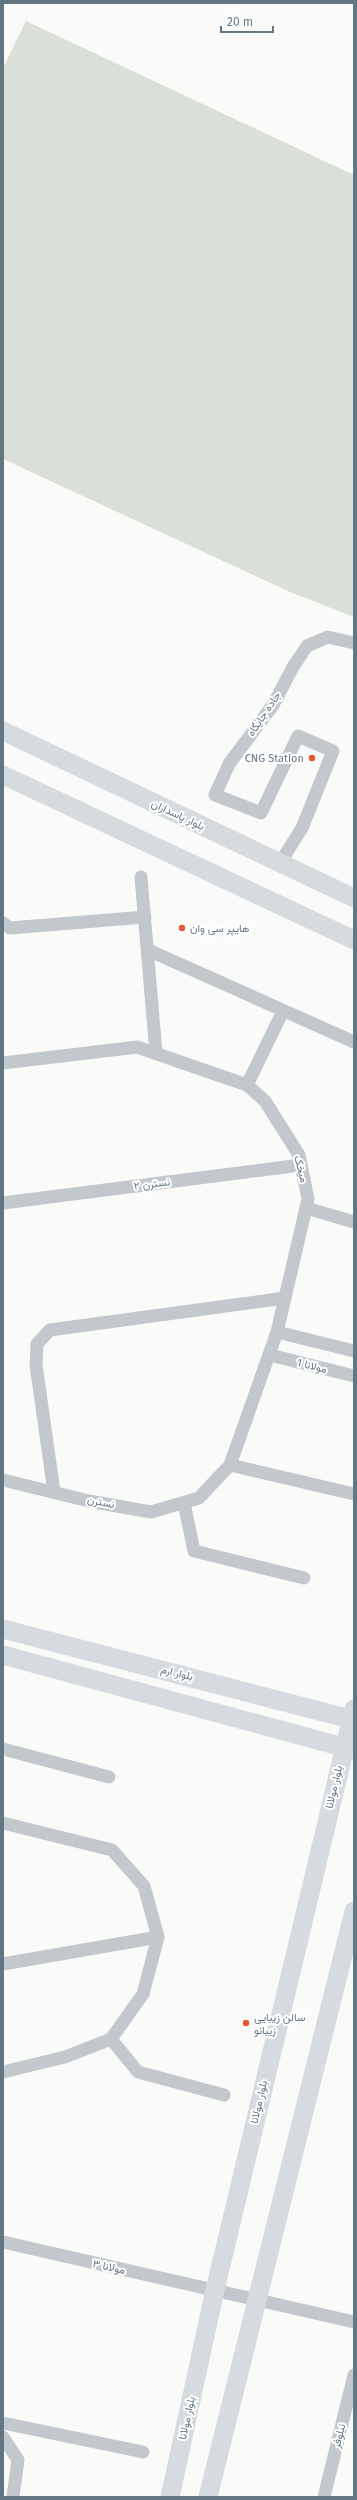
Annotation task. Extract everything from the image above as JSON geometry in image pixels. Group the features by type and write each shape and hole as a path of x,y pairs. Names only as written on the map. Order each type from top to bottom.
{"main road":[{"name":"بلوار پاسداران","path":"3,732 354,898"},
{"path":"3,775 354,940"},
{"name":"بلوار ارم","path":"3,1629 353,1716"},
{"path":"3,1655 349,1749"},
{"name":"بلوار مولانا","path":"170,2497 215,2290 349,1749 353,1716"},
{"path":"208,2497 354,1911"}],"street":[{"name":"جاده جایگاه","path":"280,863 302,828 334,751 298,736 261,813 215,795 229,764 273,705 292,667 307,646 328,637 354,643"},
{"path":"141,877 156,1053"},
{"path":"4,920 10,928 145,916"},
{"path":"148,950 354,1042"},
{"path":"247,1085 283,1011"},
{"name":"میخک","path":"3,1063 137,1047 247,1085 265,1101 299,1155 308,1199 277,1332 230,1465 199,1498"},
{"name":"نسترن ۲","path":"3,1203 301,1165"},
{"path":"306,1208 354,1222"},
{"path":"54,1492 36,1365 37,1344 50,1330 285,1298"},
{"path":"277,1332 354,1351"},
{"name":"مولانا 1","path":"270,1355 354,1376"},
{"path":"230,1465 354,1494"},
{"name":"نسترن","path":"3,1480 151,1512 199,1498"},
{"path":"184,1503 194,1551 304,1578"},
{"path":"3,1749 109,1777"},
{"path":"3,1823 112,1850 144,1886 158,1936 143,1994 111,2038 65,2058 3,2072"},
{"path":"3,1964 158,1936"},
{"path":"111,2038 138,2072 224,2095"},
{"name":"مولانا ۳","path":"3,2242 354,2322"},
{"name":"نیلوفر","path":"324,2497 354,2375"},
{"path":"3,2423 143,2452"},
{"path":"3,2438 18,2460 14,2497"}],"shaded area":[{"path":"26,21 354,175 354,617 290,592 3,459 3,68"}],"place":[{"name":"CNG Station","path":"312,758"},
{"name":"هایپر سی وان","path":"182,928"},
{"name":"سالن‌ زیبایی زیبانو","path":"246,2023"}]}
